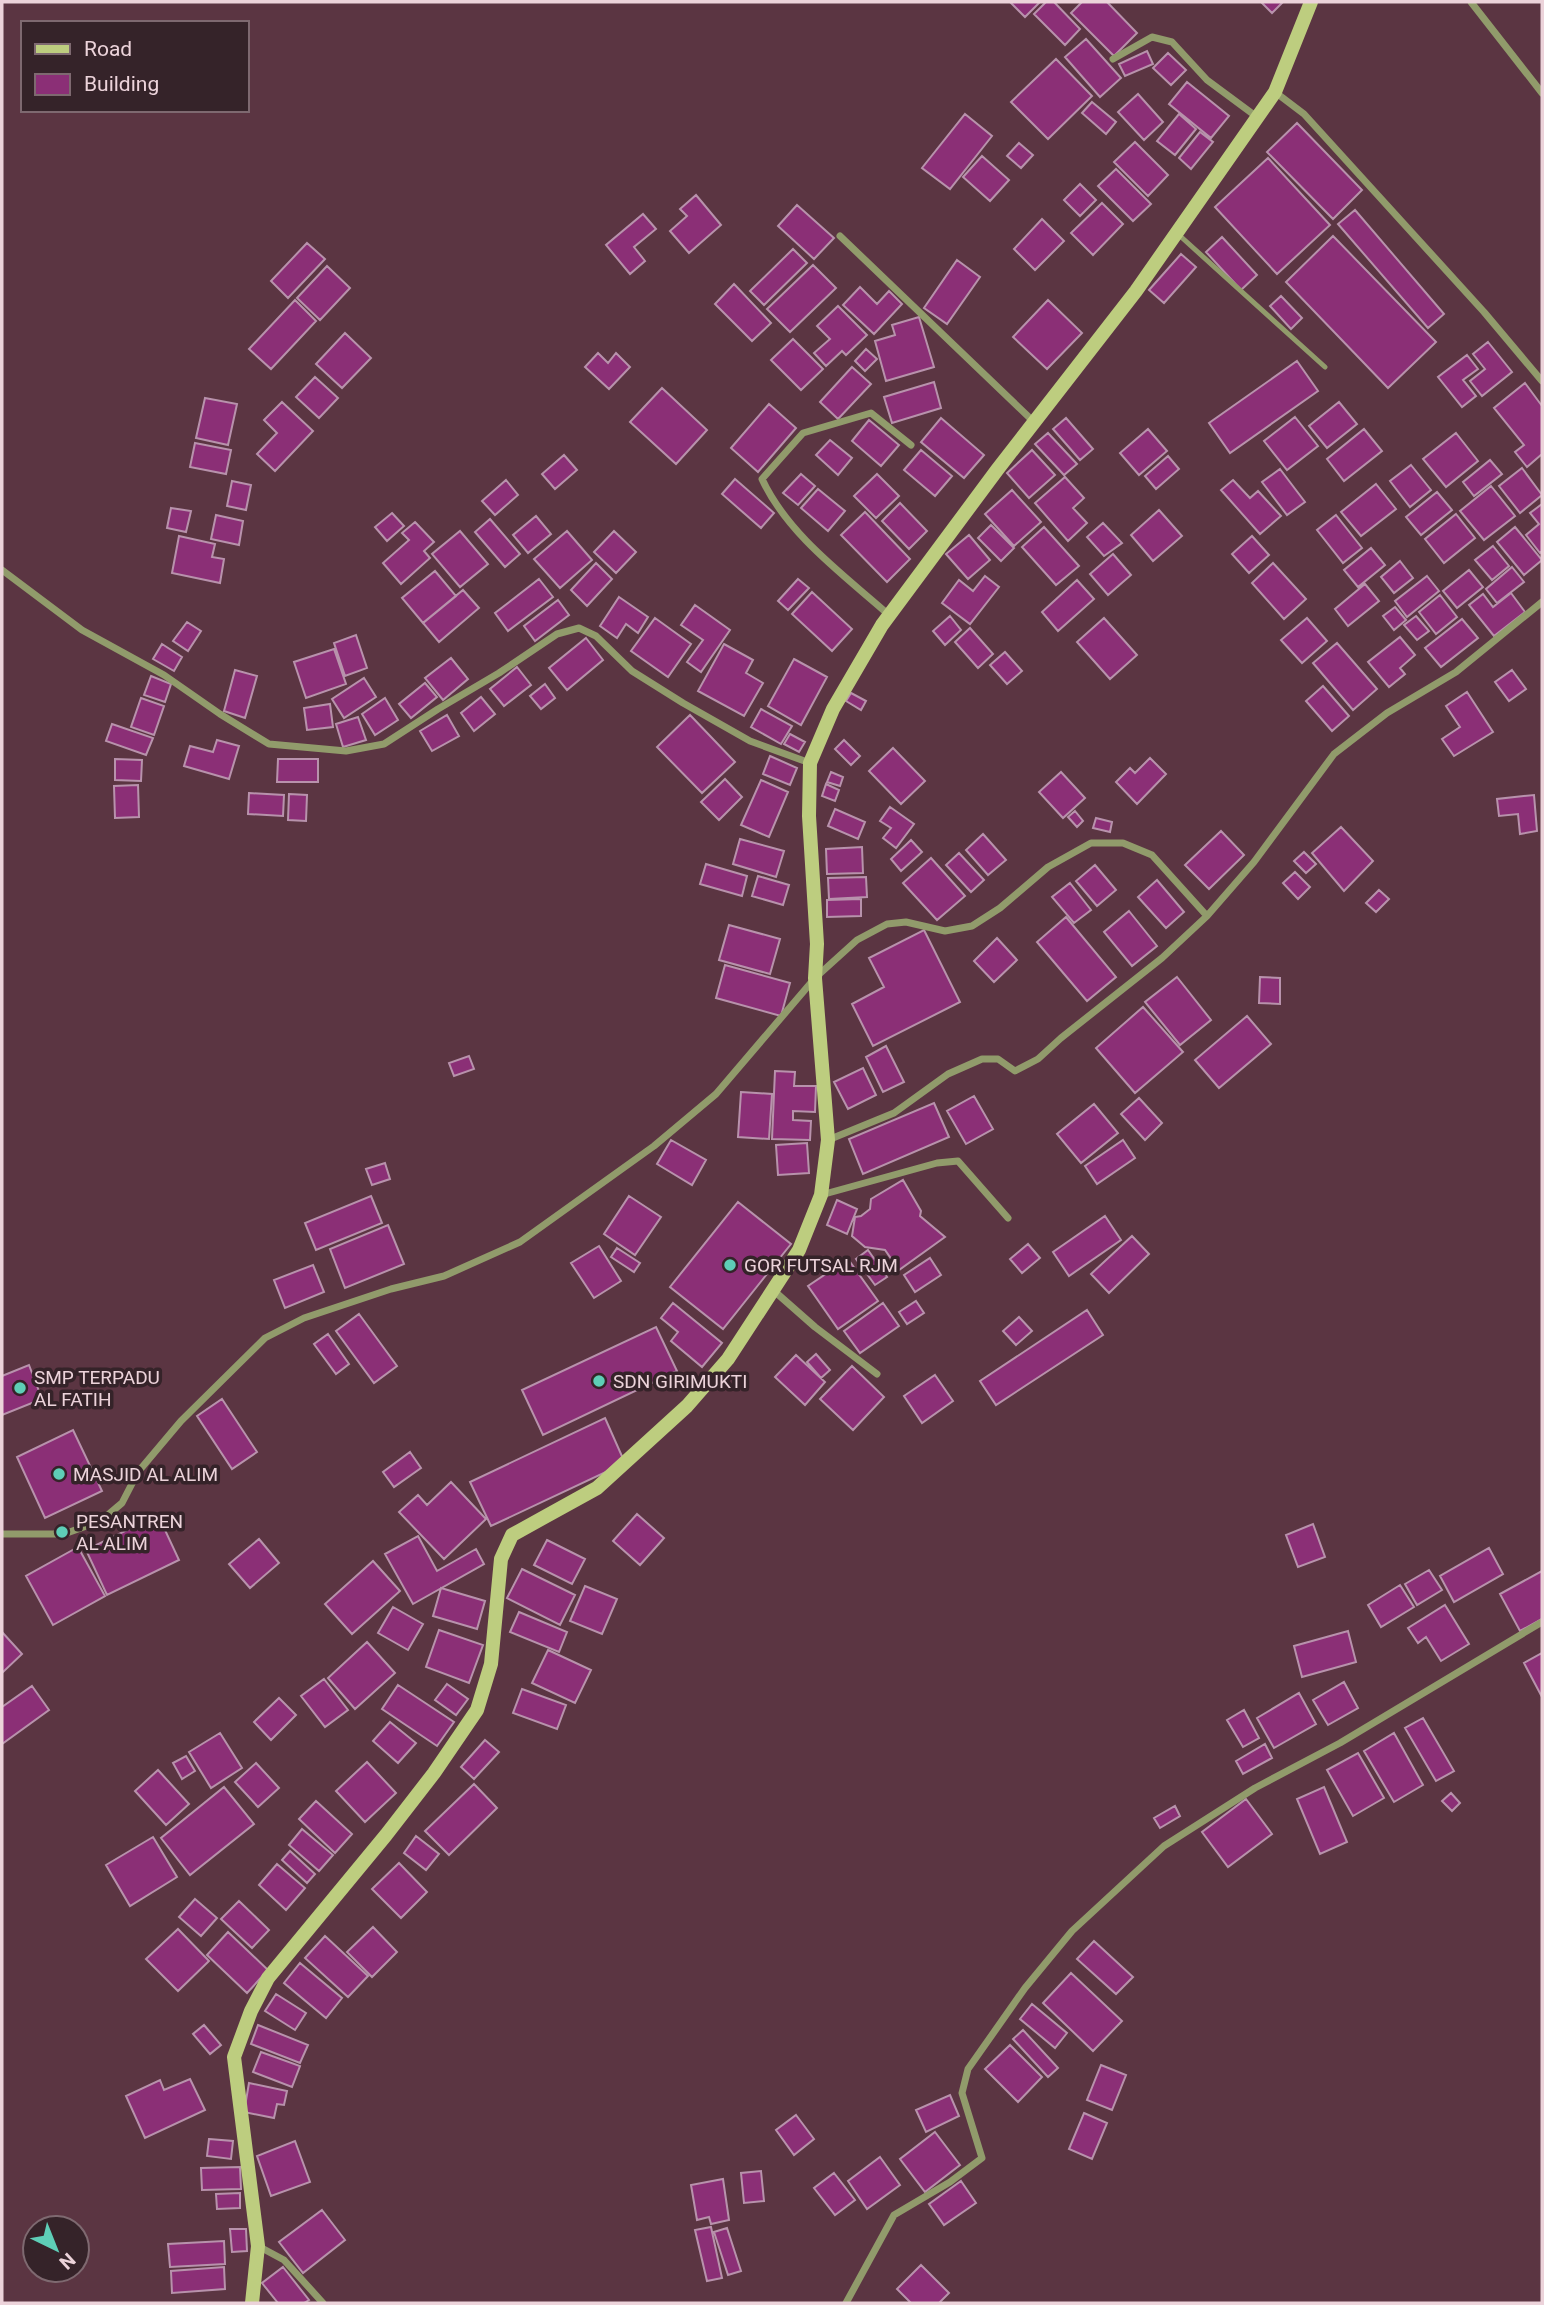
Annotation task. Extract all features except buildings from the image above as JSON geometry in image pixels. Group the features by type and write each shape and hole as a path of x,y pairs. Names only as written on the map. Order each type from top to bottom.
{"street":[{"path":"252,2303 258,2246 234,2057 251,2011 268,1978 386,1835 434,1773 477,1710 491,1664 501,1559 512,1535 597,1488 687,1406 729,1359 799,1250 821,1195 828,1140 815,978 817,944 809,816 810,763 833,709 889,615 1178,234 1275,92 1311,2"},
{"path":"1471,2 1542,93"},
{"path":"1113,59 1152,37 1172,41 1207,80 1258,117"},
{"path":"1275,92 1304,114 1484,312 1542,381"},
{"path":"840,236 1035,422"},
{"path":"889,615 804,539 762,479 803,433 871,413 911,445"},
{"path":"2,570 82,630 164,675 220,715 269,744 346,751 384,744 557,634 579,628 596,636 632,671 683,703 750,741 810,763"},
{"path":"828,1140 894,1113 948,1074 982,1059 998,1059 1015,1071 1038,1059 1060,1038 1163,958 1207,916 1254,862 1334,754 1387,713 1456,672 1542,602"},
{"path":"2,1534 64,1534 95,1523 109,1514 122,1503 138,1472 181,1421 265,1338 304,1318 391,1289 444,1276 520,1242 654,1146 716,1094 815,978 857,940 887,924 906,922 945,930 972,926 1000,908 1048,867 1091,844 1123,843 1152,855 1207,916"},
{"path":"821,1195 937,1163 958,1161 1008,1218"},
{"path":"772,1289 815,1327 877,1374"},
{"path":"846,2303 894,2215 950,2182 982,2158 962,2093 968,2069 1025,1988 1072,1931 1164,1846 1255,1787 1340,1744 1542,1622"},
{"path":"258,2246 284,2260 323,2303"}],"lane":[{"path":"1178,234 1325,367"}],"place":[{"name":"GOR FUTSAL RJM","path":"730,1265"},
{"name":"SDN GIRIMUKTI","path":"599,1381"},
{"name":"SMP TERPADU AL FATIH","path":"20,1388"},
{"name":"MASJID AL ALIM","path":"59,1474"},
{"name":"PESANTREN AL ALIM","path":"62,1532"}]}
